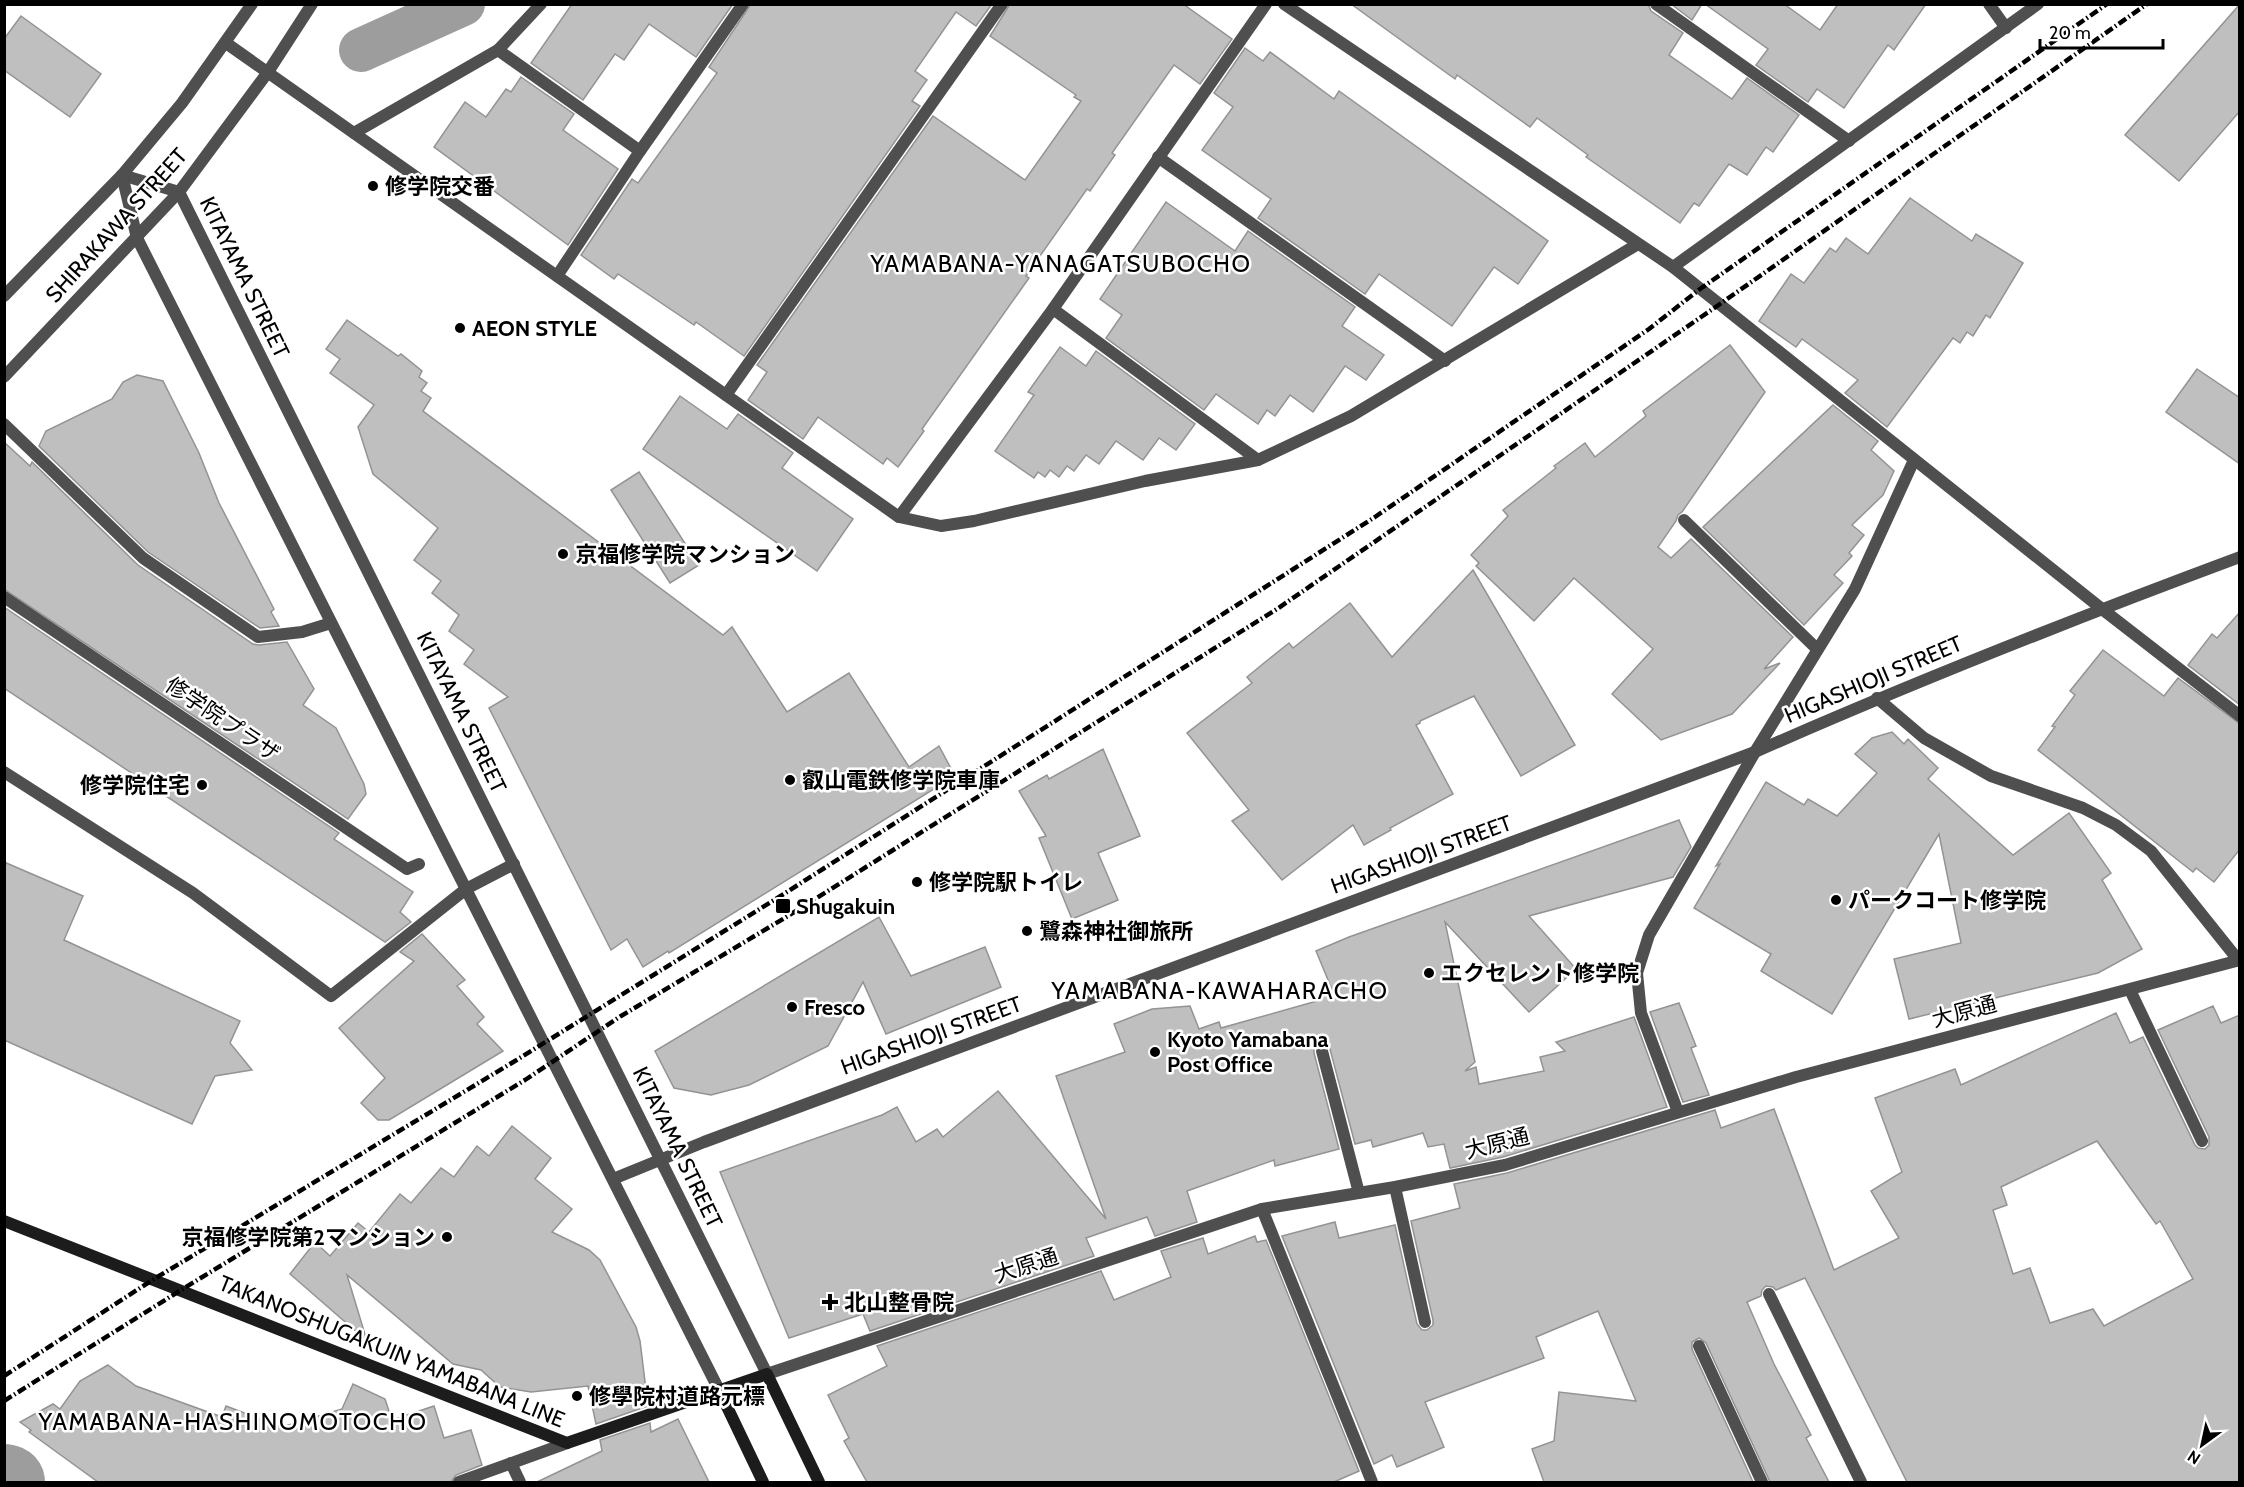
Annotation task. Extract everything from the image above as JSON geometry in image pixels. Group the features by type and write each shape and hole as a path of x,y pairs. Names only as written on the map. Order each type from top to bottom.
{"main road":[{"name":"TAKANOSHUGAKUIN YAMABANA LINE","path":"4,1221 567,1443 767,1374"},
{"name":"KITAYAMA STREET","path":"767,1374 819,1482"},
{"path":"719,1390 763,1482"}],"street":[{"name":"SHIRAKAWA STREET","path":"4,296 122,175 182,103 252,4"},
{"name":"SHIRAKAWA STREET","path":"4,377 179,192 268,72 312,4"},
{"path":"354,133 498,50 541,4"},
{"path":"557,276 640,151 743,4"},
{"path":"726,395 1002,4"},
{"path":"899,517 1053,309 1266,4"},
{"path":"1284,4 1672,267 2240,716"},
{"path":"1656,4 1849,141"},
{"path":"1989,4 2006,28"},
{"path":"1672,267 2038,4"},
{"path":"226,43 899,517 941,526 974,521 1145,481 1258,460 1351,416 1638,244"},
{"path":"498,50 640,151"},
{"path":"1158,157 1445,361"},
{"path":"122,175 137,238 719,1390"},
{"name":"KITAYAMA STREET","path":"122,175 179,192 767,1374"},
{"path":"1053,309 1258,460"},
{"path":"4,424 143,558 258,637 302,632 332,623"},
{"path":"1678,1112 1641,1013 1637,973 1649,935 1755,752 1855,589 1914,460"},
{"path":"1684,520 1817,649"},
{"name":"HIGASHIOJI STREET","path":"613,1179 660,1159 1755,752 1876,698 2240,557"},
{"name":"修学院プラザ","path":"4,597 407,869 419,864"},
{"path":"1876,698 1924,738 1991,776 2083,808 2116,825 2151,851 2239,961"},
{"path":"4,772 194,893 331,996 466,889 514,864"},
{"name":"大原通","path":"767,1374 1262,1209 1395,1187 1505,1165 1796,1077 2239,961"},
{"path":"2130,990 2202,1141"},
{"path":"1322,1051 1359,1193"},
{"path":"1395,1187 1425,1322"},
{"path":"1262,1209 1372,1482"},
{"path":"1769,1294 1861,1482"},
{"path":"1699,1347 1762,1482"},
{"path":"459,1482 567,1443"},
{"path":"511,1463 520,1482"}],"building":[{"path":"572,4 733,4 696,57 649,24 624,60 615,54 583,100 531,63"},
{"path":"751,4 992,4 976,26 956,12 915,71 927,80 912,101 920,106 744,356 696,322 694,325 618,274 614,279 581,255 632,179 638,183 717,73 709,67"},
{"path":"1010,4 1183,4 1232,39 1200,84 1174,65 1112,153 1115,155 1090,191 1087,189 1026,276 1029,278 922,429 924,431 898,467 887,458 883,464 818,417 803,439 748,400 767,372 757,365 933,116 1025,180 1081,101 1074,97 1076,95 990,36"},
{"path":"1351,4 1648,4 1651,11 1683,33 1669,55 1732,99 1747,78 1799,115 1773,152 1766,147 1747,175 1729,164 1699,206 1694,203 1680,223 1586,157 1588,155 1537,118 1530,127 1457,75 1455,79"},
{"path":"1671,4 1702,4 1692,20"},
{"path":"1705,4 1784,4 1820,30 1838,4 1926,4 1894,50 1888,45 1844,108 1817,89 1808,102 1756,65 1768,49"},
{"path":"2240,4 2240,111 2179,181 2125,135"},
{"path":"21,16 101,74 70,117 4,70 4,39"},
{"path":"1245,48 1263,61 1270,52 1334,99 1339,91 1548,241 1518,284 1494,267 1452,326 1379,274 1365,294 1258,218 1271,199 1202,150 1233,107 1214,93"},
{"path":"521,77 574,114 563,130 618,169 568,245 434,147 465,102 486,117 506,89 511,92"},
{"path":"1910,198 1972,241 1976,234 2023,263 1990,318 1986,315 1973,336 1967,332 1960,343 1953,338 1887,427 1845,393 1858,380 1802,339 1796,347 1759,321 1791,274 1804,283 1830,248 1836,252 1846,238 1868,254"},
{"path":"1166,202 1235,251 1248,231 1355,307 1342,326 1384,355 1366,380 1345,366 1313,412 1290,395 1275,416 1267,410 1258,424 1216,394 1204,410 1106,338 1122,315 1100,299"},
{"path":"347,320 398,356 401,354 422,371 419,377 427,383 421,391 431,398 423,411 723,635 732,627 787,712 849,673 909,767 939,746 955,776 643,967 627,939 611,950 489,708 508,697 464,664 474,650 449,631 459,615 432,593 441,581 414,560 438,528 373,474 358,427 374,405 330,373 340,359 326,349"},
{"path":"1730,345 1765,392 1658,547 1671,558 1691,539 1793,637 1764,669 1780,663 1732,714 1661,740 1612,694 1653,649 1574,578 1534,621 1476,566 1479,563 1471,555 1508,516 1503,510 1556,468 1554,466 1585,443 1595,457 1646,416 1643,411"},
{"path":"1060,347 1086,366 1096,351 1195,424 1176,450 1159,438 1143,460 1116,441 1099,464 1086,455 1074,471 1067,466 1059,477 1050,470 1045,477 1038,472 1034,478 995,451 1034,395 1028,392"},
{"path":"2197,369 2240,398 2240,464 2166,412"},
{"path":"137,375 163,381 199,453 219,503 274,609 271,612 279,626 260,628 148,552 39,446 46,431 112,399 123,382"},
{"path":"680,396 727,429 738,414 793,453 782,468 853,519 817,571 643,449"},
{"path":"1833,405 1878,441 1871,450 1894,471 1883,495 1852,525 1864,535 1849,553 1852,556 1834,575 1843,583 1804,625 1703,527"},
{"name":"修学院住宅","path":"4,442 30,466 32,462 138,565 253,644 287,642 314,689 303,705 336,728 364,784 366,794 348,819 4,589"},
{"path":"639,472 699,565 670,583 611,490"},
{"path":"1473,570 1575,745 1521,776 1474,696 1416,725 1453,794 1390,828 1391,830 1364,845 1353,825 1282,880 1232,821 1249,810 1187,733 1252,683 1247,677 1289,643 1293,648 1350,603 1392,657"},
{"name":"修学院住宅","path":"4,607 339,833 334,839 413,892 400,912 411,922 385,942 4,688"},
{"path":"2240,612 2240,705 2188,665 2212,634 2217,638"},
{"path":"2103,650 2164,696 2178,678 2240,724 2240,849 2214,882 2196,868 2193,872 2038,750 2075,695 2070,691"},
{"path":"1892,732 1904,744 1908,739 1938,768 1928,779 2013,855 2069,813 2111,873 2102,880 2142,949 2098,973 1909,1019 1894,959 1961,943 1939,834 1832,1014 1761,971 1771,954 1694,908 1720,864 1716,866 1766,782 1804,805 1808,799 1837,816 1877,773 1855,754 1872,738"},
{"path":"1103,749 1140,836 1098,853 1118,900 1072,919 1039,838 1046,836 1019,791 1047,775 1049,779"},
{"path":"1679,820 1691,847 1673,877 1529,916 1576,969 1529,1012 1445,922 1475,1062 1465,1071 1476,1067 1479,1084 1544,1071 1540,1057 1565,1051 1556,1042 1634,1017 1667,1107 1503,1157 1450,1168 1444,1144 1428,1147 1423,1133 1373,1147 1371,1140 1355,1144 1330,1049 1325,1043 1319,1043 1314,1048 1314,1053 1339,1149 1275,1166 1274,1160 1187,1191 1197,1222 1155,1236 1147,1217 1086,1238 1094,1256 870,1331 863,1314 789,1338 720,1172 882,1115 897,1107 916,1142 937,1129 943,1137 998,1091 1106,1219 1056,1076 1125,1052 1114,1024 1152,1009 1190,1006 1199,1029 1219,1022 1221,1028 1317,1001 1316,997 1333,992 1316,951 1349,937"},
{"path":"4,862 83,896 64,940 240,1021 230,1043 252,1070 215,1076 192,1124 4,1040"},
{"name":"Fresco","path":"879,917 911,976 985,947 1001,987 886,1034 863,982 828,1046 749,1085 711,1095 674,1088 655,1051"},
{"path":"422,934 465,980 457,986 484,1017 477,1024 503,1051 389,1120 378,1120 361,1103 385,1078 339,1028 414,961 400,952"},
{"path":"1679,1003 1696,1046 1691,1048 1709,1095 1683,1102 1650,1012"},
{"path":"2213,1006 2221,1023 2240,1015 2240,1482 1907,1482 1805,1278 1776,1290 1766,1286 1761,1296 1747,1302 1774,1364 1811,1435 1806,1438 1829,1482 1770,1482 1706,1343 1699,1338 1692,1342 1692,1349 1753,1482 1544,1482 1532,1449 1554,1441 1559,1392 1636,1401 1598,1311 1536,1337 1544,1358 1425,1402 1444,1447 1397,1467 1392,1455 1374,1464 1282,1236 1335,1222 1339,1238 1395,1225 1417,1324 1422,1330 1427,1330 1433,1325 1433,1320 1411,1221 1460,1208 1454,1184 1507,1173 1715,1110 1721,1128 1774,1109 1834,1270 1899,1238 1871,1191 1902,1172 1875,1098 1955,1069 1961,1085 2116,1013 2130,1043 2143,1037 2195,1145 2205,1149 2209,1145 2209,1137 2158,1030","holes":["2097,1141 2156,1224 2160,1221 2193,1279 2104,1326 2093,1309 2050,1323 2030,1268 2013,1274 1993,1210 2007,1205 2001,1187"]},
{"path":"512,1126 551,1158 535,1179 572,1209 552,1232 589,1250 600,1260 636,1327 640,1341 648,1406 596,1424 588,1386 531,1392 500,1387 481,1370 453,1364 347,1275 367,1341 290,1274 315,1242 330,1256 358,1223 369,1232 400,1194 411,1203 441,1168 454,1177 477,1146 489,1156"},
{"path":"1255,1236 1257,1242 1266,1240 1359,1471 1334,1482 867,1482 844,1441 849,1438 828,1395 887,1366 877,1346 1101,1271 1114,1300 1171,1277 1161,1251 1203,1238 1208,1254"},
{"path":"108,1365 136,1386 222,1417 226,1406 282,1427 342,1409 353,1384 385,1399 392,1420 434,1406 444,1438 471,1430 482,1465 456,1475 451,1482 98,1482 29,1432 31,1430 20,1422 53,1404 60,1409 80,1381"},
{"path":"678,1419 709,1482 537,1482 602,1451 600,1440 650,1423 651,1432"}],"waterway":[{"path":"361,50 463,4"},
{"path":"4,1481 8,1482"}],"railway":[{"path":"4,1376 154,1279 515,1061 779,897 1375,517 1649,329 1700,289 2107,4"},
{"path":"4,1401 525,1080 621,1016 788,916 1277,609 1720,304 2147,4"}],"place":[{"name":"修学院交番","path":"373,186"},
{"name":"AEON STYLE","path":"460,328"},
{"name":"京福修学院マンション","path":"563,554"},
{"name":"叡山電鉄修学院車庫","path":"790,780"},
{"name":"修学院住宅","path":"202,785"},
{"name":"修学院駅トイレ","path":"917,882"},
{"name":"パークコート修学院","path":"1836,900"},
{"name":"Shugakuin","path":"783,906"},
{"name":"鷺森神社御旅所","path":"1027,931"},
{"name":"エクセレント修学院","path":"1429,973"},
{"name":"Fresco","path":"792,1007"},
{"name":"Kyoto Yamabana Post Office","path":"1155,1052"},
{"name":"京福修学院第2マンション","path":"447,1237"},
{"name":"北山整骨院","path":"830,1302"},
{"name":"修學院村道路元標","path":"577,1396"}],"district":[{"name":"YAMABANA-YANAGATSUBOCHO","path":"1061,264"},
{"name":"YAMABANA-KAWAHARACHO","path":"1220,991"},
{"name":"YAMABANA-HASHINOMOTOCHO","path":"233,1422"}]}
